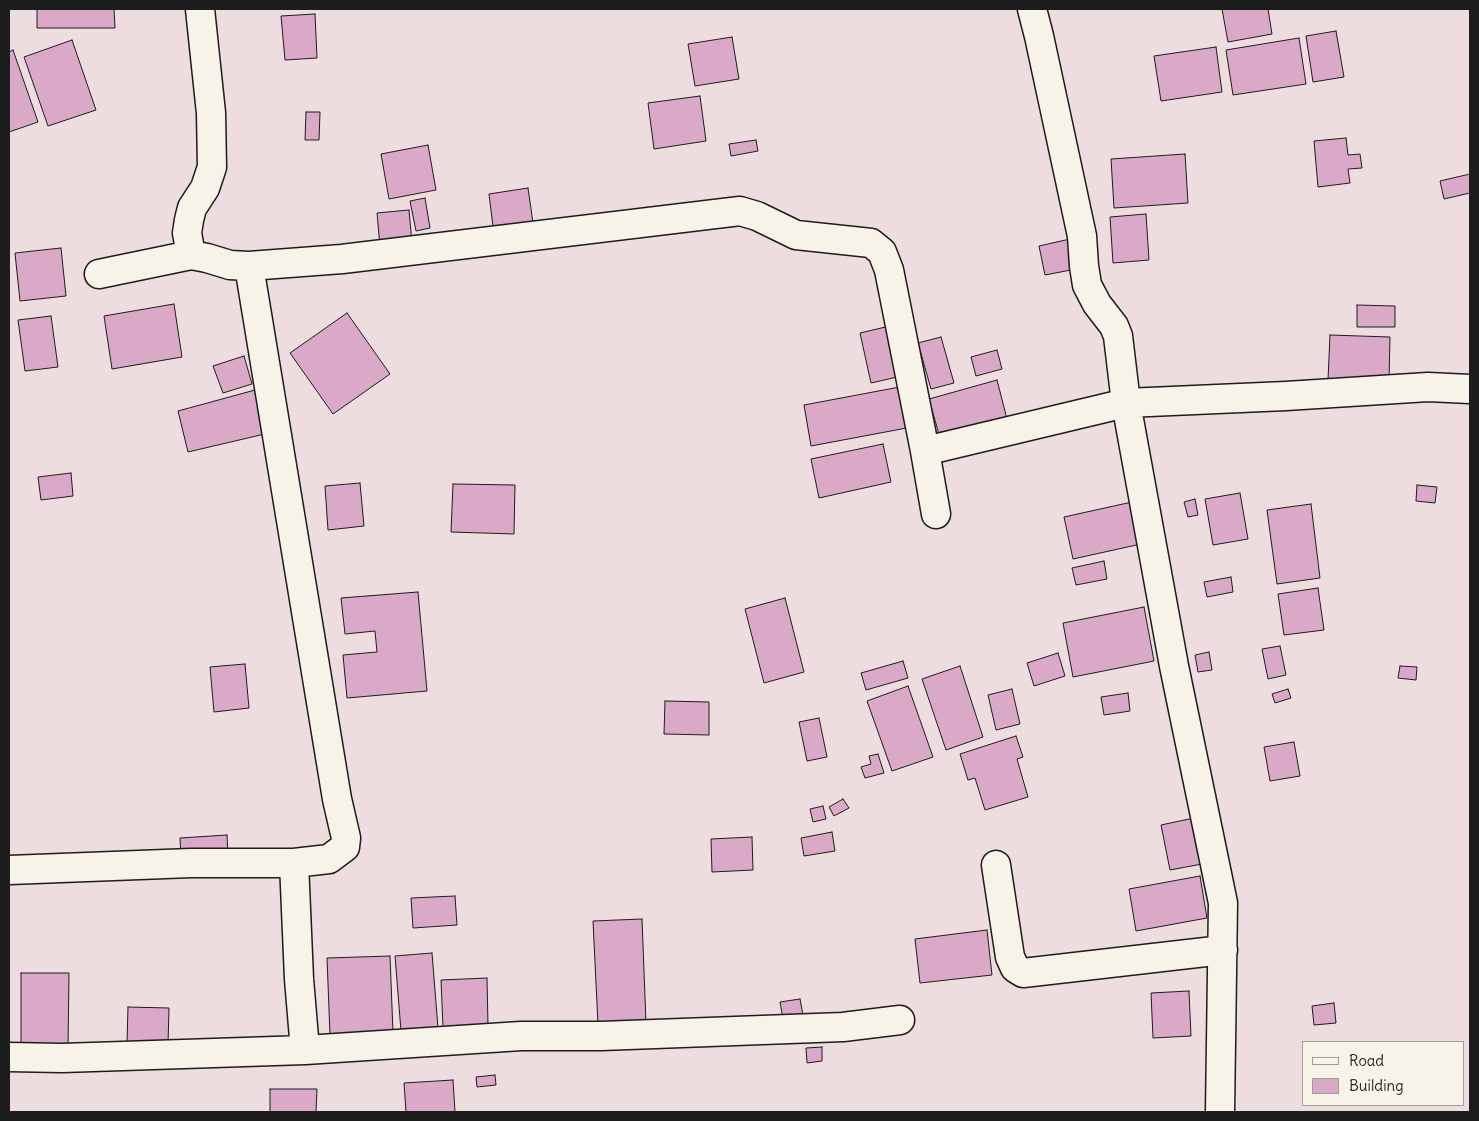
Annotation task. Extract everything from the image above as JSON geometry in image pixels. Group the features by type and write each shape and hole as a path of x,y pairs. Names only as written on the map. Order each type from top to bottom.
{"street":[{"path":"191,255 187,233 189,220 192,208 205,188 212,167 211,113 200,9"},
{"path":"1032,9 1082,236 1087,285 1097,304 1114,326 1118,336 1126,403 1174,666 1223,903 1220,1112"},
{"path":"99,274 191,255 230,265 249,266 342,259 740,211 757,216 796,235 871,243 882,252 889,270 936,514"},
{"path":"9,870 191,863 294,863 329,860 342,851 346,844 249,266"},
{"path":"925,450 1126,403 1428,387 1470,389"},
{"path":"294,863 305,1050"},
{"path":"996,865 1010,957 1015,968 1023,973 1223,950"},
{"path":"9,1057 62,1058 305,1050 521,1036 601,1036 843,1027 900,1020"}],"building":[{"path":"37,9 114,9 115,28 37,28"},
{"path":"1222,9 1268,9 1272,34 1228,42"},
{"path":"315,14 317,58 285,60 281,16"},
{"path":"1336,31 1344,77 1313,82 1306,36"},
{"path":"732,37 739,79 695,86 688,44"},
{"path":"1299,38 1306,84 1233,95 1226,50"},
{"path":"72,40 96,110 48,126 24,57"},
{"path":"1216,47 1222,92 1161,101 1154,56"},
{"path":"13,50 38,122 9,132 9,52"},
{"path":"700,96 706,141 654,149 648,103"},
{"path":"306,112 320,112 319,140 305,140"},
{"path":"1346,138 1348,155 1360,154 1362,168 1348,169 1350,183 1318,187 1314,141"},
{"path":"756,140 758,151 731,156 729,144"},
{"path":"428,145 436,190 389,199 381,154"},
{"path":"1185,154 1188,203 1114,208 1111,159"},
{"path":"1470,174 1470,193 1444,199 1440,181"},
{"path":"528,188 534,230 494,235 489,194"},
{"path":"425,198 430,228 416,231 410,201"},
{"path":"409,210 412,243 380,246 377,213"},
{"path":"1146,214 1149,260 1113,263 1110,217"},
{"path":"1070,239 1076,269 1045,275 1039,246"},
{"path":"61,248 66,296 20,301 15,253"},
{"path":"174,304 182,357 112,369 104,316"},
{"path":"1357,305 1395,306 1395,327 1357,327"},
{"path":"347,313 390,374 333,414 290,353"},
{"path":"51,316 58,367 25,371 18,320"},
{"path":"894,325 906,375 871,383 860,333"},
{"path":"1330,335 1390,337 1389,381 1328,380"},
{"path":"941,337 954,383 931,389 918,343"},
{"path":"997,350 1002,369 976,376 971,357"},
{"path":"244,356 252,384 223,393 213,366"},
{"path":"997,380 1007,419 940,438 929,399"},
{"path":"905,386 912,427 811,446 804,405"},
{"path":"255,390 269,433 188,452 178,411"},
{"path":"883,444 891,482 819,498 811,459"},
{"path":"71,473 73,496 41,500 38,477"},
{"path":"360,483 364,526 328,530 325,486"},
{"path":"453,484 515,485 514,534 451,532"},
{"path":"1417,485 1437,487 1435,503 1416,501"},
{"path":"1240,493 1248,539 1213,545 1205,499"},
{"path":"1195,499 1198,515 1188,517 1184,502"},
{"path":"1132,502 1141,544 1073,559 1064,517"},
{"path":"1311,504 1320,578 1277,584 1267,510"},
{"path":"1104,561 1107,579 1076,585 1072,568"},
{"path":"1231,577 1233,592 1207,597 1204,582"},
{"path":"1318,588 1324,630 1284,635 1278,594"},
{"path":"418,592 427,691 347,698 343,655 377,652 375,631 345,634 341,598"},
{"path":"785,598 804,672 764,683 745,609"},
{"path":"1144,607 1154,661 1073,677 1063,623"},
{"path":"1280,646 1286,675 1268,679 1262,649"},
{"path":"1209,652 1212,670 1198,672 1195,655"},
{"path":"1058,653 1065,676 1034,686 1027,663"},
{"path":"903,661 908,678 866,690 861,673"},
{"path":"245,664 249,708 214,712 210,667"},
{"path":"960,666 983,737 946,750 922,679"},
{"path":"1400,666 1417,667 1416,680 1398,678"},
{"path":"908,686 933,757 892,771 867,701"},
{"path":"1012,689 1020,724 996,730 988,695"},
{"path":"1288,689 1291,698 1275,703 1272,694"},
{"path":"1128,693 1130,711 1104,715 1101,697"},
{"path":"665,701 709,702 709,735 664,734"},
{"path":"819,718 827,757 807,761 799,722"},
{"path":"1016,736 1023,757 1017,759 1028,797 985,810 975,778 968,780 960,754"},
{"path":"1294,742 1300,776 1270,781 1264,747"},
{"path":"878,754 884,773 865,778 861,767 871,764 869,756"},
{"path":"843,799 849,808 834,816 829,807"},
{"path":"823,806 826,819 813,822 810,809"},
{"path":"1194,818 1202,864 1170,870 1161,825"},
{"path":"832,832 835,851 804,856 801,838"},
{"path":"227,835 228,855 181,857 180,838"},
{"path":"752,837 753,870 712,872 711,839"},
{"path":"1200,876 1207,918 1136,931 1129,889"},
{"path":"455,896 457,925 413,928 411,898"},
{"path":"642,919 646,1023 598,1025 593,921"},
{"path":"987,930 992,975 920,983 915,939"},
{"path":"432,953 438,1028 401,1031 395,956"},
{"path":"390,956 393,1033 330,1035 327,958"},
{"path":"21,973 69,973 68,1049 21,1049"},
{"path":"487,978 488,1026 443,1027 441,980"},
{"path":"1189,991 1191,1036 1153,1038 1151,993"},
{"path":"800,999 803,1015 783,1019 780,1002"},
{"path":"1334,1003 1336,1023 1314,1025 1312,1006"},
{"path":"128,1007 169,1008 168,1045 127,1044"},
{"path":"822,1047 822,1061 807,1063 806,1048"},
{"path":"495,1075 496,1085 477,1087 476,1077"},
{"path":"453,1080 455,1112 406,1112 404,1083"},
{"path":"270,1089 317,1089 316,1112 270,1112"}]}
